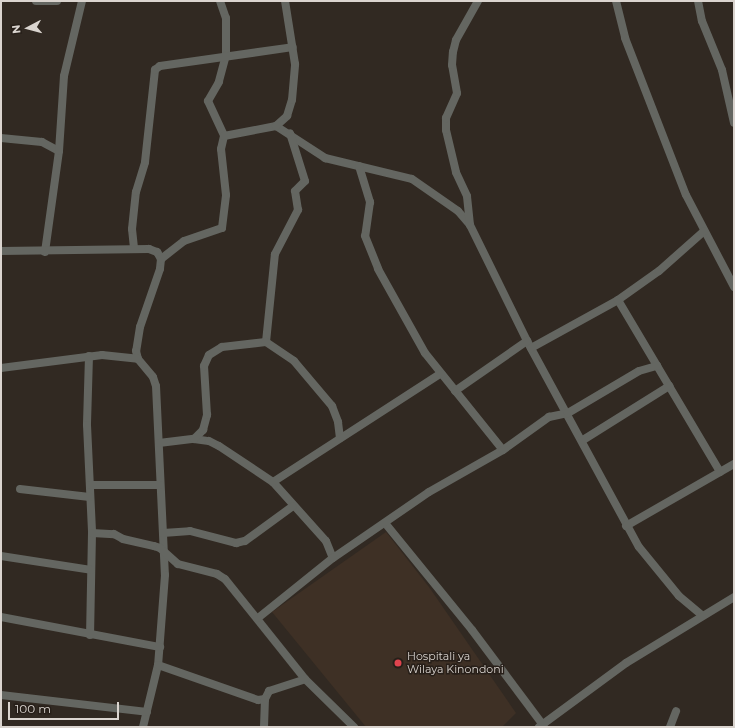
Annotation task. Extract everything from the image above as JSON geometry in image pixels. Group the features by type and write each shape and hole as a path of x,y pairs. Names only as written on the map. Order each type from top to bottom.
{"street":[{"path":"36,1 58,1"},
{"path":"45,252 59,151 64,76 82,1"},
{"path":"161,259 184,241 222,228 226,195 221,149 224,136 208,101 219,82 226,55 226,18 220,1"},
{"path":"224,136 276,126 287,116 292,100 295,64 285,1"},
{"path":"470,225 467,196 456,172 448,145 446,124 457,93 452,65 456,40 478,1"},
{"path":"616,1 625,38 683,188 734,287"},
{"path":"698,1 702,21 722,70 734,123"},
{"path":"134,248 132,229 136,197 145,162 155,70 160,66 226,55 293,47"},
{"path":"276,126 290,133 324,158 412,179 458,211 470,225 529,344 583,440 626,526 654,568 679,596 702,615"},
{"path":"266,342 275,254 298,210 295,191 305,181 290,133"},
{"path":"1,138 42,142 59,151"},
{"path":"360,166 370,202 367,244 424,353 503,450"},
{"path":"455,391 529,344 618,300 659,271 704,231"},
{"path":"1,251 45,252 134,248 149,249 157,252 161,259 160,269 137,339 138,359"},
{"path":"618,300 720,472"},
{"path":"194,439 203,430 207,415 205,360 222,347 266,342 294,362 332,406 338,422 340,438"},
{"path":"89,356 87,425 92,533 90,635"},
{"path":"1,368 89,356 138,359 148,368 156,386 164,552 158,665 143,727"},
{"path":"258,618 333,558 429,492 503,450 549,417 568,412 639,371 657,366"},
{"path":"273,482 440,374"},
{"path":"583,440 669,386"},
{"path":"159,443 194,439 209,441 219,446 273,482 326,541 333,558"},
{"path":"626,526 734,464"},
{"path":"90,485 160,485"},
{"path":"20,489 90,497"},
{"path":"163,533 190,532 236,542 245,541 293,506"},
{"path":"385,523 472,630 541,726 626,663 702,615 734,597"},
{"path":"92,533 114,534 123,540 160,548 183,567 217,574 225,579 258,618 305,679 354,727"},
{"path":"1,556 91,570"},
{"path":"1,617 160,647"},
{"path":"158,665 252,699 265,699"},
{"path":"264,727 265,699 269,691 305,679"},
{"path":"1,695 147,712"},
{"path":"670,727 676,711"}],"shaded area":[{"name":"Hospitali ya Wilaya Kinondoni","path":"386,532 429,587 516,713 502,727 366,727 272,612"}],"place":[{"name":"Hospitali ya Wilaya Kinondoni","path":"398,663"}]}
